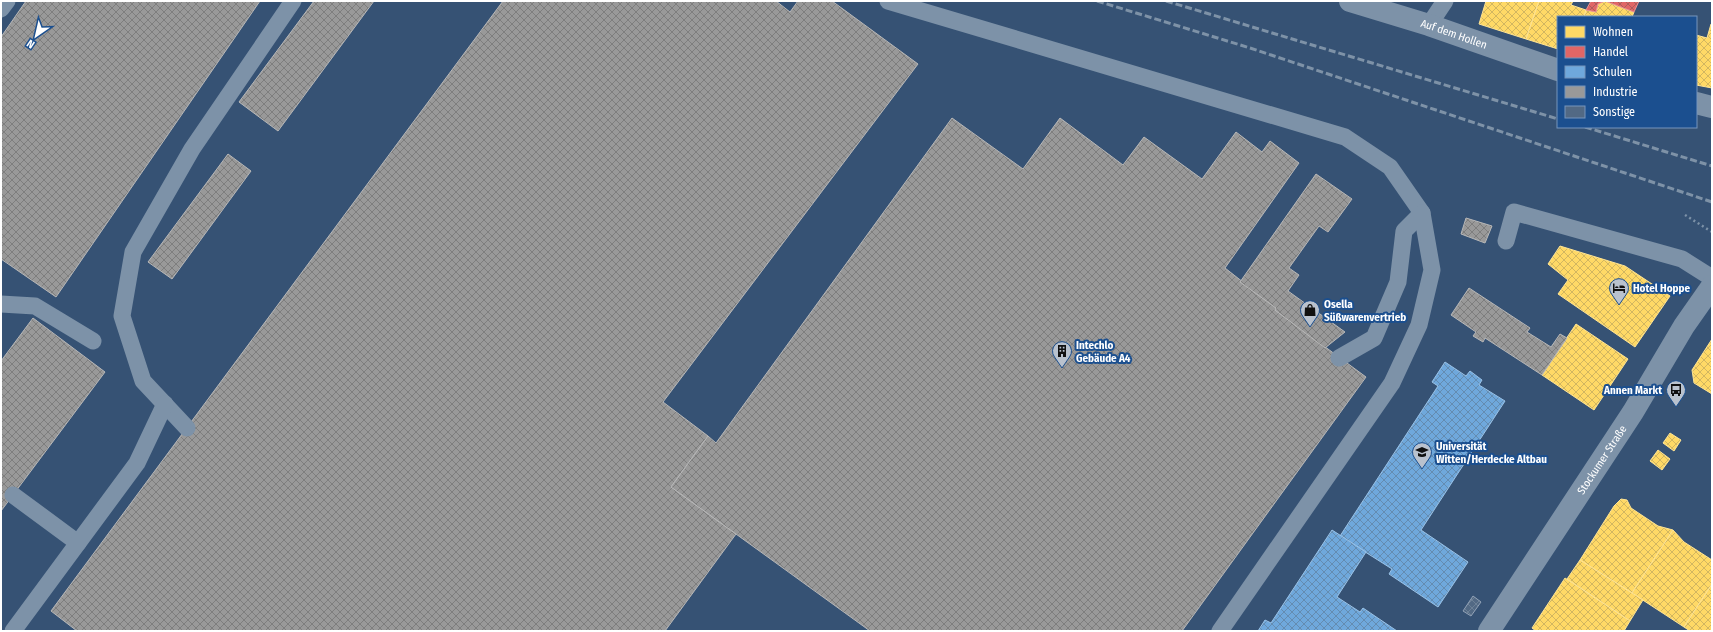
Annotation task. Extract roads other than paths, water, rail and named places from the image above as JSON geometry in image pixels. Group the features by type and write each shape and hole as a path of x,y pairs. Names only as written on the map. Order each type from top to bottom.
{"street":[{"name":"Auf dem Hollen","path":"1350,1 1429,25 1557,70"},
{"path":"1697,103 1712,106"},
{"name":"Stockumer Straße","path":"1489,631 1628,419 1684,326 1712,286"}],"lane":[{"path":"1,9 6,1"},
{"path":"187,428 143,381 122,316 133,252 192,149 293,1"},
{"path":"888,1 1345,137 1390,167 1422,213 1432,270 1419,325 1392,383 1220,631"},
{"path":"1429,25 1445,1"},
{"path":"1506,241 1514,212 1682,260 1712,278"},
{"path":"1339,358 1374,338 1398,282 1404,231 1422,213"},
{"path":"1,304 35,306 92,341"},
{"path":"13,631 136,463 165,404"},
{"path":"13,495 78,543"}],"railway":[{"path":"1097,1 1250,48 1712,202"},
{"path":"1166,1 1557,119"},
{"path":"1588,128 1712,166"}],"place":[{"name":"Hotel Hoppe","path":"1619,305"},
{"name":"Osella Süßwarenvertrieb","path":"1310,327"},
{"name":"Intechlo Gebäude A4","path":"1062,368"},
{"name":"Annen Markt","path":"1676,407"},
{"name":"Universität Witten/Herdecke Altbau","path":"1422,469"}]}
